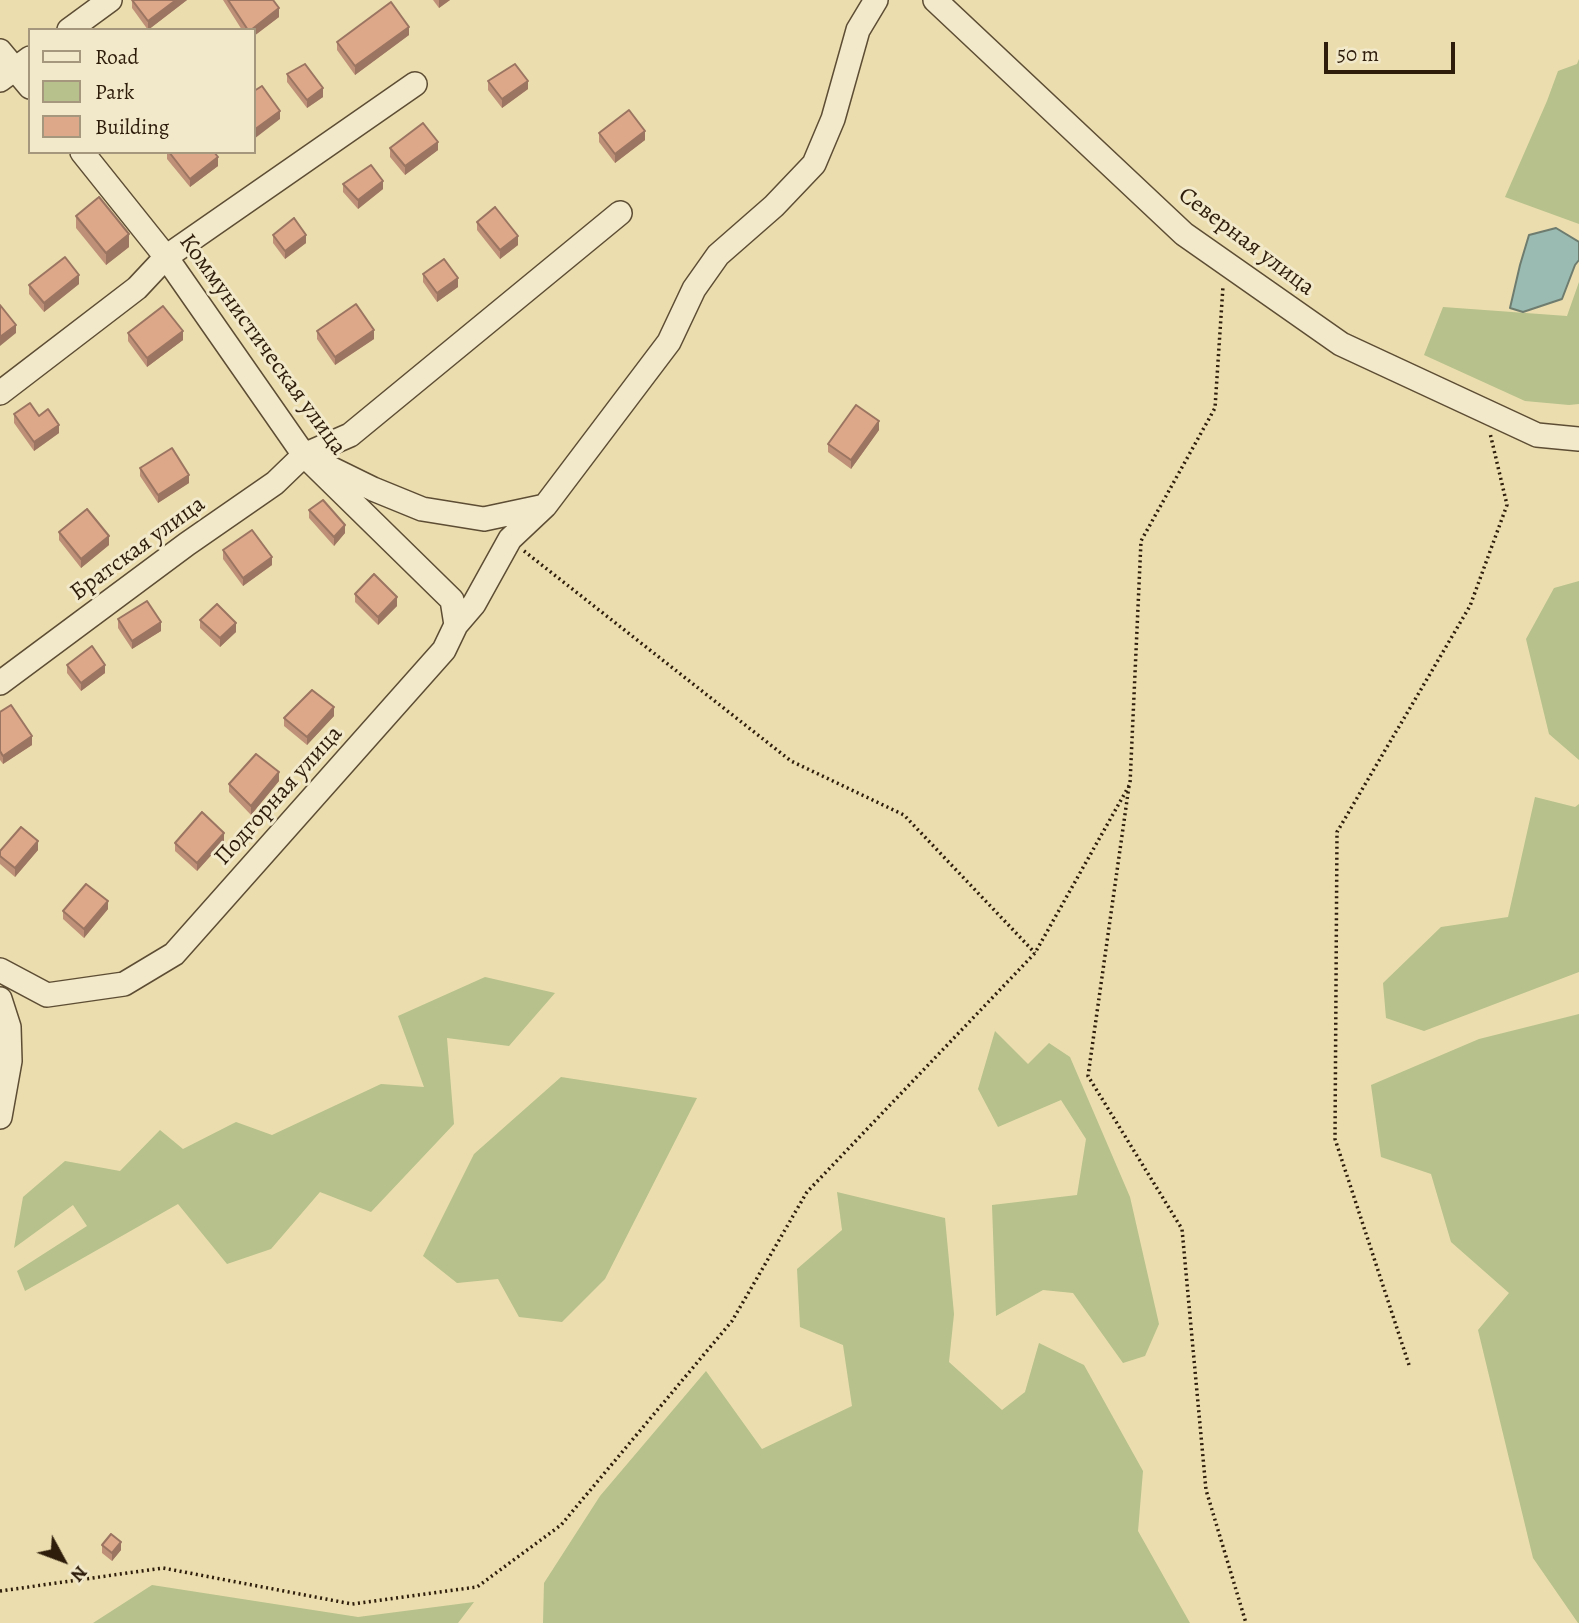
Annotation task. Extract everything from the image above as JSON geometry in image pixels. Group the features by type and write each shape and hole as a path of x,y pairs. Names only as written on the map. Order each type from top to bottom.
{"street":[{"path":"72,28 110,0"},
{"name":"Подгорная улица","path":"0,970 47,995 124,984 174,954 444,650 456,625 474,604 510,539 545,506 670,342 694,289 718,256 774,206 814,164 833,119 858,30 876,0"},
{"name":"Северная улица","path":"934,0 1184,234 1340,344 1537,435 1579,439"},
{"path":"11,65 28,86"},
{"path":"0,393 137,288 166,257 415,84"},
{"name":"Коммунистическая улица","path":"84,154 166,257 304,455 452,600 456,625"},
{"path":"304,455 350,435 620,213"},
{"path":"304,455 373,489 422,509 484,519 545,506"},
{"name":"Братская улица","path":"0,683 187,544 275,483 304,455"},
{"path":"484,519 510,539"},
{"path":"0,999 9,1027 10,1061 0,1117"}],"path":[{"path":"1224,263 1215,408 1142,541 1130,784 1088,1076 1182,1229 1206,1490 1246,1623"},
{"path":"1409,1365 1335,1139 1337,832 1470,606 1507,505 1485,411"},
{"path":"510,539 791,761 904,815 1035,953"},
{"path":"0,1591 163,1568 352,1604 477,1587 561,1525 732,1321 807,1192 1035,953 1130,784"}],"green space":[{"path":"1579,59 1579,224 1505,197 1558,71 1577,64"},
{"path":"1579,282 1579,404 1525,401 1424,355 1443,307 1567,316"},
{"path":"1579,581 1579,760 1549,734 1526,639 1554,588"},
{"path":"1535,797 1575,807 1579,804 1579,972 1424,1031 1386,1018 1383,983 1441,927 1508,917"},
{"path":"485,977 555,993 509,1046 447,1038 454,1124 371,1212 320,1192 271,1249 227,1264 178,1204 25,1291 17,1271 87,1226 73,1205 14,1248 23,1197 65,1161 120,1171 160,1130 183,1149 236,1122 272,1135 381,1084 424,1087 398,1016"},
{"path":"1579,1014 1578,1623 1533,1558 1478,1330 1509,1293 1451,1242 1431,1174 1381,1157 1371,1085 1479,1039"},
{"path":"995,1031 1028,1064 1049,1043 1070,1057 1130,1197 1159,1324 1145,1356 1123,1363 1073,1293 1043,1290 996,1316 992,1205 1077,1195 1086,1139 1061,1100 998,1127 978,1089"},
{"path":"561,1077 697,1098 605,1279 562,1322 519,1317 498,1279 457,1283 423,1256 474,1154"},
{"path":"837,1192 945,1218 954,1314 949,1362 1002,1410 1025,1392 1039,1343 1084,1365 1143,1471 1138,1531 1190,1623 543,1623 544,1583 600,1496 706,1371 762,1449 852,1406 843,1345 800,1327 797,1269 842,1230"},
{"path":"152,1585 358,1617 474,1602 458,1623 93,1623"}],"water":[{"path":"1556,228 1579,242 1579,260 1562,299 1523,312 1510,308 1529,235"}],"building":[{"path":"132,0 176,0 148,21"},
{"path":"228,0 273,0 279,8 254,28 247,28"},
{"path":"391,2 409,27 355,66 337,42"},
{"path":"305,64 323,88 307,100 287,74"},
{"path":"515,64 528,81 502,99 488,81"},
{"path":"262,86 280,111 256,129 256,90"},
{"path":"629,110 645,131 615,154 599,133"},
{"path":"423,123 438,142 405,166 390,148"},
{"path":"171,154 216,154 218,157 190,179"},
{"path":"371,165 383,181 358,200 343,184"},
{"path":"99,197 129,234 106,253 76,216"},
{"path":"495,207 518,236 500,250 477,222"},
{"path":"294,218 306,235 285,251 273,235"},
{"path":"65,257 79,275 44,303 29,285"},
{"path":"444,259 458,278 437,293 423,274"},
{"path":"356,304 374,330 335,357 317,331"},
{"path":"0,305 16,325 0,337"},
{"path":"163,306 183,331 147,358 128,333"},
{"path":"30,403 39,416 48,409 59,425 34,442 14,414"},
{"path":"856,405 879,421 851,460 828,444"},
{"path":"172,448 189,475 158,495 140,468"},
{"path":"323,500 345,525 334,537 309,510"},
{"path":"87,509 109,536 81,559 59,532"},
{"path":"252,530 272,557 243,578 223,550"},
{"path":"374,574 397,597 378,617 355,594"},
{"path":"147,601 161,622 132,641 118,619"},
{"path":"217,604 236,623 220,638 200,620"},
{"path":"92,646 105,665 81,683 67,665"},
{"path":"312,690 334,707 307,737 284,718"},
{"path":"11,705 32,736 3,756 0,751 0,712"},
{"path":"256,754 279,772 251,806 229,784"},
{"path":"202,812 224,833 197,863 175,843"},
{"path":"21,827 38,841 15,868 0,856 0,851"},
{"path":"86,884 108,901 84,929 63,911"},
{"path":"111,1534 121,1542 112,1553 102,1545"}]}
